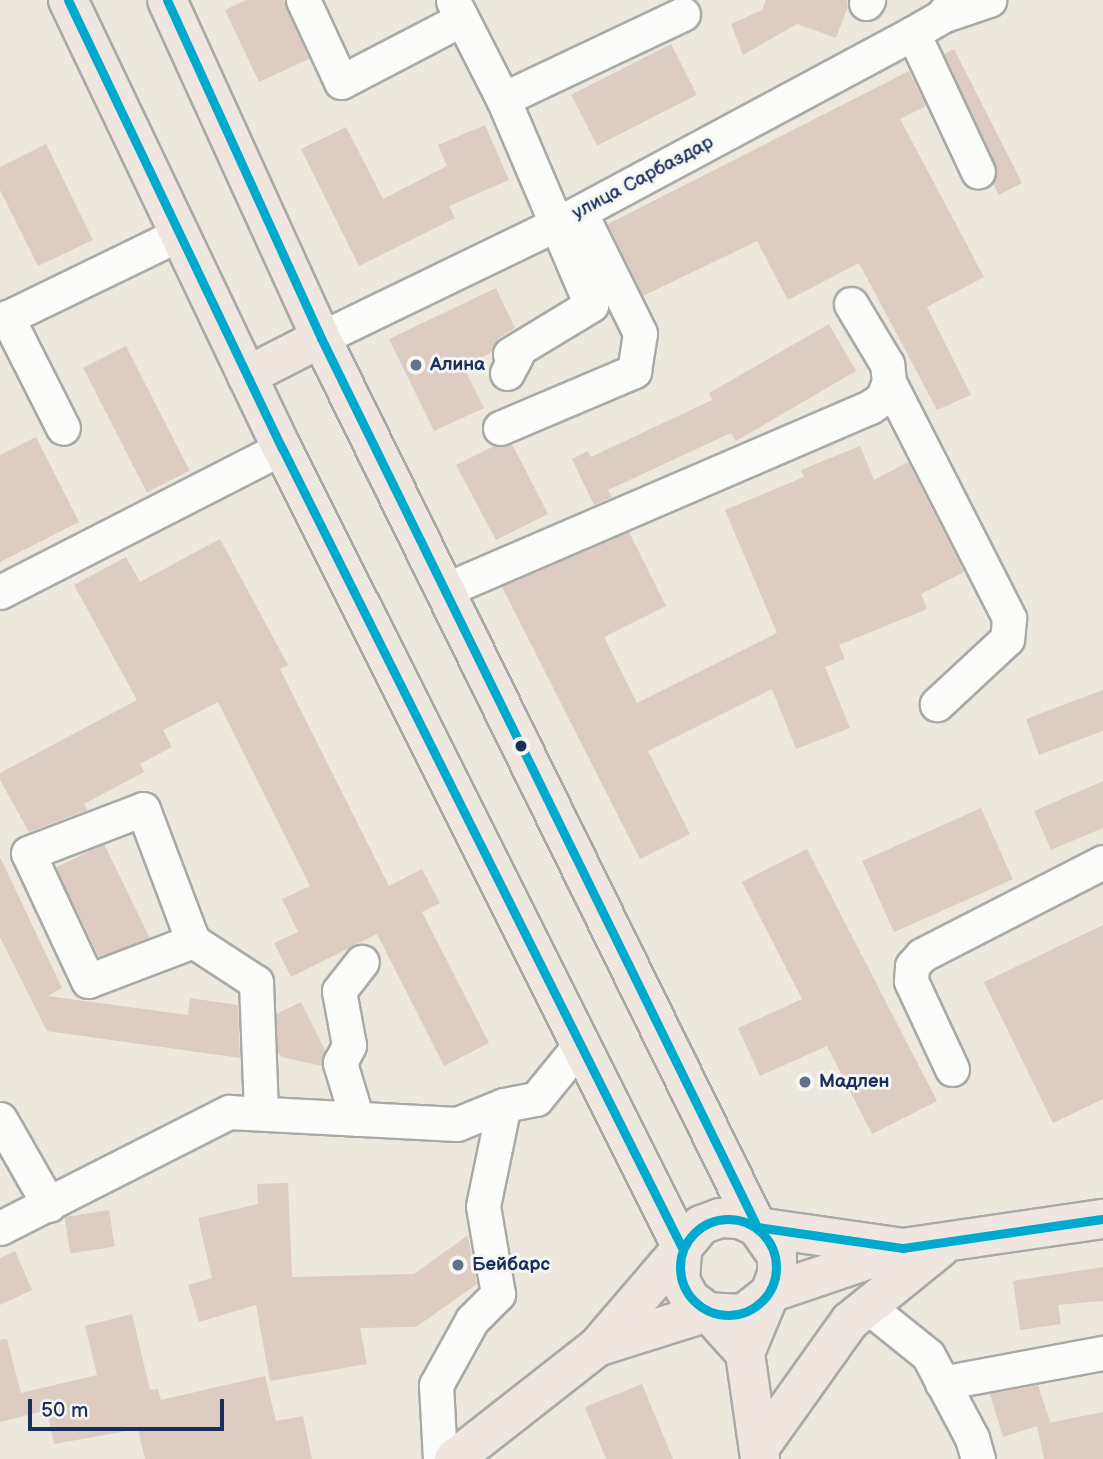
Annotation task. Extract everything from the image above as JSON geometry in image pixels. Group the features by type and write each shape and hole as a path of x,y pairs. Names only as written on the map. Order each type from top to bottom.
{"main road":[{"path":"68,0 282,448 682,1248 680,1280 690,1299 708,1312 744,1353 760,1453"},
{"path":"167,0 321,338 757,1227 777,1256 777,1274 744,1353"},
{"path":"247,376 321,338"},
{"path":"454,1459 597,1347 701,1225 720,1218 740,1219 757,1227 903,1248"},
{"path":"597,1347 708,1312 743,1314 770,1293 903,1248 1103,1219"},
{"path":"760,1453 850,1321 949,1241"}],"street":[{"path":"303,0 341,82 457,10 568,218 640,333 634,371 500,428"},
{"name":"улица Сарбаздар","path":"321,338 568,218 913,33 948,8 989,0"},
{"path":"503,99 683,14"},
{"path":"913,33 978,172"},
{"path":"507,373 516,356 510,354 591,305 568,218"},
{"path":"62,428 4,319 179,234"},
{"path":"851,304 887,364 889,382 1009,618 1007,639 937,704"},
{"path":"445,590 870,407 882,399 889,382"},
{"path":"0,592 282,448"},
{"path":"192,941 88,981 28,853 143,809 192,941 256,982 261,1113"},
{"path":"951,1069 911,981 912,966 922,955 1103,862"},
{"path":"357,1119 340,1063 349,1045 339,991 362,962"},
{"path":"0,1228 229,1112 457,1124 503,1105 536,1099 580,1045"},
{"path":"440,1459 436,1385 472,1320 498,1294 483,1206 503,1105"},
{"path":"0,1119 49,1205"},
{"path":"867,1306 928,1356 972,1438 978,1459"},
{"path":"942,1383 1103,1353"}],"building":[{"path":"246,0 284,0 309,59 259,82 225,10"},
{"path":"766,0 847,0 848,6 836,38 797,24 743,55 731,24 762,10"},
{"path":"671,44 697,95 597,146 571,95"},
{"path":"954,49 1022,183 999,195 993,184 995,164 944,54"},
{"path":"909,71 926,106 900,119 984,277 927,307 971,395 937,410 859,263 788,300 757,241 643,296 608,224"},
{"path":"485,125 509,180 449,206 455,218 359,266 301,149 346,127 383,199 447,166 438,145"},
{"path":"46,144 93,240 38,266 0,190 0,167"},
{"path":"496,288 515,328 499,338 491,353 463,366 484,408 434,431 389,339"},
{"path":"829,324 856,371 736,441 731,433 608,490 612,497 594,505 572,459 588,451 591,457 712,400 709,393"},
{"path":"126,346 190,471 147,493 83,368"},
{"path":"36,437 79,522 0,562 0,455"},
{"path":"512,444 548,514 496,540 456,465 494,446"},
{"path":"860,446 874,480 908,462 964,572 921,594 927,609 839,645 845,659 825,667 850,728 796,749 772,689 648,751 690,834 640,859 502,587 629,532 666,606 604,637 637,703 777,633 725,510 804,477 801,470"},
{"path":"220,539 288,665 280,669 389,886 422,869 440,903 422,912 489,1043 444,1066 377,934 291,977 274,943 298,932 282,899 310,886 218,702 163,730 172,747 140,764 144,772 84,804 87,810 29,832 0,780 0,773 137,700 74,585 126,557 140,582"},
{"path":"1103,690 1103,731 1039,755 1026,719"},
{"path":"1103,781 1103,828 1051,850 1034,811"},
{"path":"981,808 1013,879 894,932 862,861"},
{"path":"104,844 150,937 101,961 55,868"},
{"path":"807,849 937,1101 872,1134 827,1046 760,1076 738,1028 802,999 742,882"},
{"path":"0,857 62,988 48,996 188,1015 190,998 238,1005 240,1058 47,1031 0,937"},
{"path":"1103,925 1103,1099 1053,1123 984,982"},
{"path":"301,1002 325,1050 322,1066 281,1057 278,1052 276,1014"},
{"path":"288,1183 292,1277 414,1274 468,1235 477,1284 416,1327 360,1328 367,1364 270,1381 256,1305 199,1322 188,1285 212,1278 198,1218 258,1204 257,1184"},
{"path":"109,1210 115,1247 70,1254 65,1217"},
{"path":"15,1251 32,1290 0,1305 0,1258"},
{"path":"1103,1267 1103,1301 1058,1305 1061,1324 1020,1330 1013,1281"},
{"path":"132,1314 150,1390 158,1389 161,1400 265,1376 276,1421 303,1416 312,1459 145,1459 138,1429 54,1444 47,1410 0,1422 0,1340 7,1339 21,1393 97,1375 85,1326"},
{"path":"642,1384 673,1459 606,1459 585,1407"},
{"path":"1038,1385 1050,1422 1043,1424 1103,1412 1103,1459 1044,1459 1037,1426 1003,1437 990,1394"}],"transit line":[{"path":"68,0 282,448 682,1248"},
{"path":"167,0 321,338 757,1227"},
{"path":"728,1219 746,1222 762,1233 773,1249 776,1267 773,1285 762,1301 746,1312 728,1315 710,1312 694,1301 683,1285 680,1267 683,1249 694,1233 710,1222 728,1219"},
{"path":"757,1227 903,1248 1103,1219"}],"place":[{"name":"Алина","path":"416,365"},
{"name":"Мадлен","path":"805,1082"},
{"name":"Бейбарс","path":"458,1265"}]}
